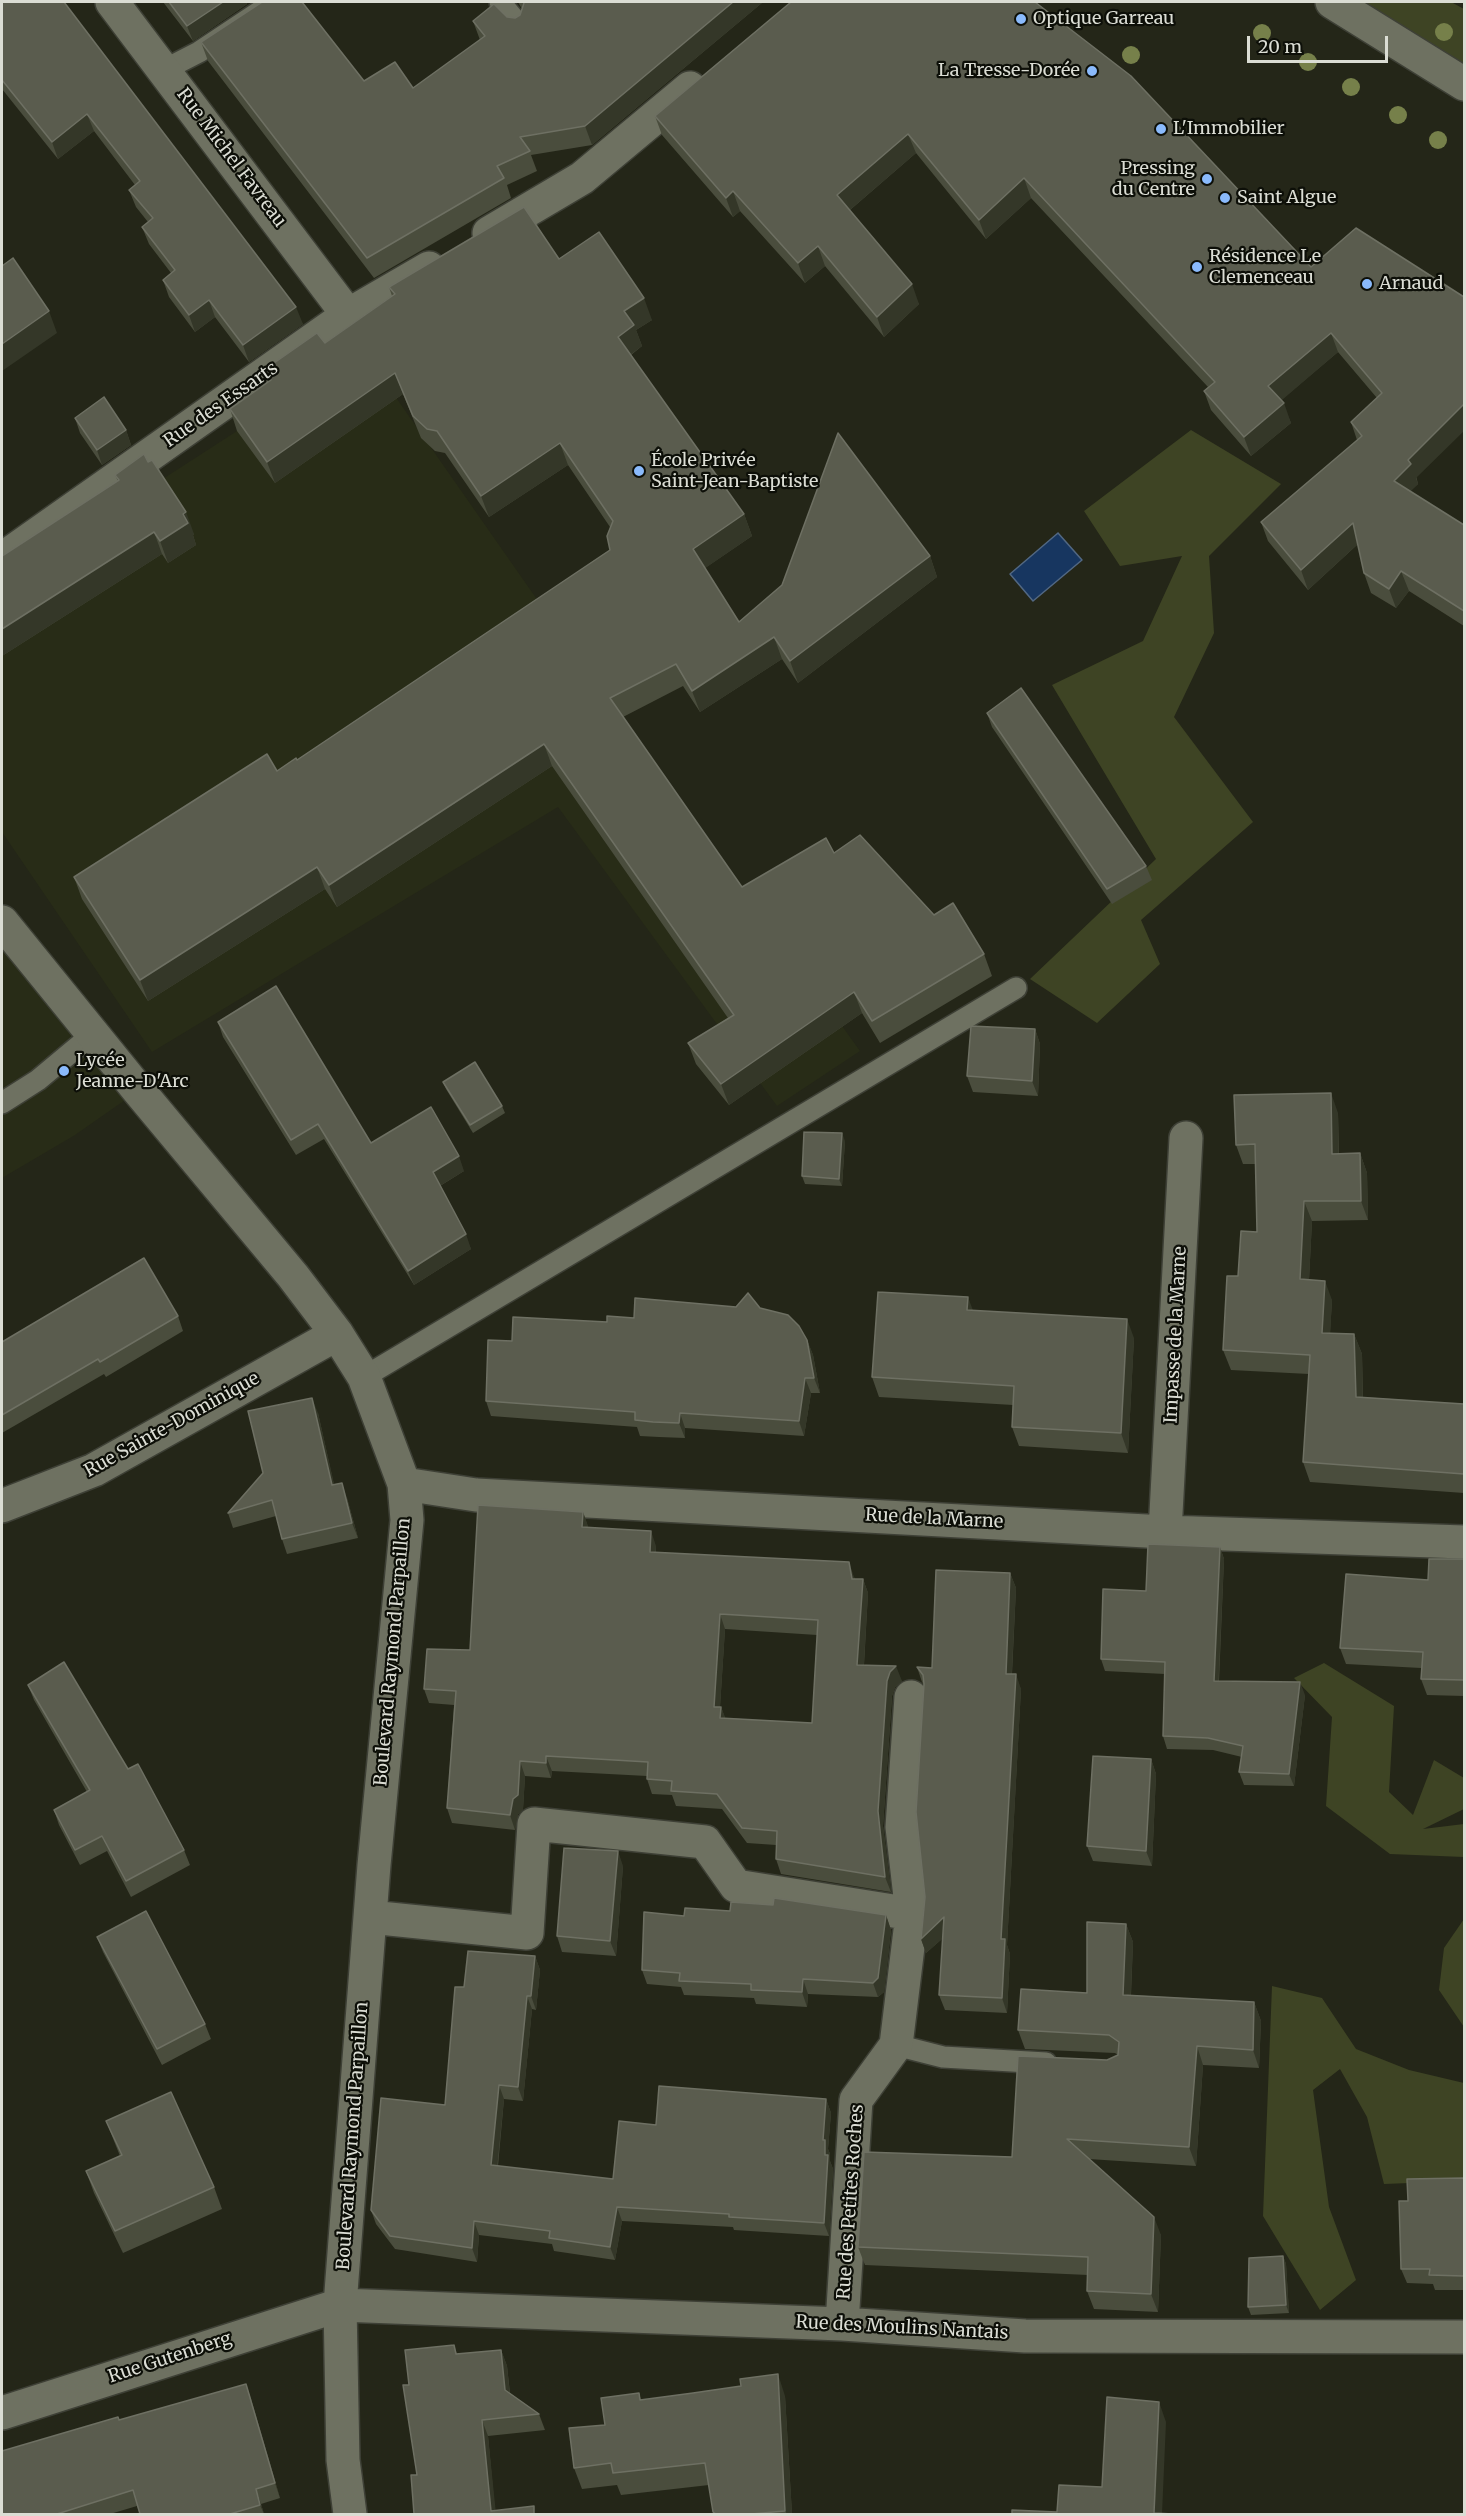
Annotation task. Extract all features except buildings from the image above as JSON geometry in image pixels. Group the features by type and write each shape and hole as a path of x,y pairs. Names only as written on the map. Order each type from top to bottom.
{"street":[{"name":"Rue Michel Favreau","path":"112,2 348,315"},
{"path":"1332,2 1464,84"},
{"name":"Rue des Essarts","path":"2,559 348,315 582,178 710,71"},
{"name":"Boulevard Raymond Parpaillon","path":"2,922 293,1276 337,1334 364,1377 404,1484 407,1520 370,1917 340,2305 343,2460 350,2514"},
{"name":"Impasse de la Marne","path":"1165,1532 1186,1138"},
{"name":"Rue Sainte-Dominique","path":"2,1506 94,1470 337,1334"},
{"name":"Rue de la Marne","path":"404,1484 476,1495 1165,1532 1464,1542"},
{"name":"Rue des Petites Roches","path":"842,2324 856,2100 896,2045 912,1914 902,1827 911,1697"},
{"path":"370,1917 527,1933 534,1824 705,1842 736,1886 912,1914"},
{"name":"Rue des Moulins Nantais","path":"340,2305 842,2324 1025,2336 1464,2337"},
{"name":"Rue Gutenberg","path":"2,2414 340,2305"}],"lane":[{"path":"164,70 199,52 274,2"},
{"path":"500,2 519,25"},
{"path":"364,1377 1016,988"},
{"path":"2,1103 38,1080 93,1034"},
{"path":"896,2045 943,2057 1068,2064"}],"shaded area":[{"path":"1364,2 1451,2 1464,9 1464,66"},
{"path":"360,346 550,618 860,1051 777,1106 558,807 152,1052 2,832 2,583 237,431"},
{"path":"1191,430 1281,484 1209,556 1214,633 1174,717 1253,822 1141,920 1160,964 1097,1023 1030,979 1156,859 1052,685 1143,641 1182,556 1120,566 1084,511"},
{"path":"2,922 138,1091 75,1135 2,1178"},
{"path":"1324,1663 1394,1706 1389,1792 1413,1815 1434,1760 1464,1778 1464,1809 1423,1829 1464,1824 1464,1857 1390,1854 1326,1806 1332,1717 1294,1678"},
{"path":"1464,1919 1464,2027 1439,1990 1444,1948"},
{"path":"1272,1986 1322,1998 1356,2049 1409,2070 1464,2083 1464,2184 1461,2181 1384,2184 1367,2117 1340,2069 1313,2090 1329,2207 1356,2280 1320,2310 1263,2216"}],"water":[{"path":"1058,533 1082,560 1033,601 1010,574"}],"place":[{"name":"Optique Garreau","path":"1021,19"},
{"name":"La Tresse-Dorée","path":"1092,71"},
{"name":"L'Immobilier","path":"1161,129"},
{"name":"Pressing du Centre","path":"1207,179"},
{"name":"Saint Algue","path":"1225,198"},
{"name":"Résidence Le Clemenceau","path":"1197,267"},
{"name":"Arnaud","path":"1367,284"},
{"name":"École Privée Saint-Jean-Baptiste","path":"639,471"},
{"name":"Lycée Jeanne-D'Arc","path":"64,1071"}]}
